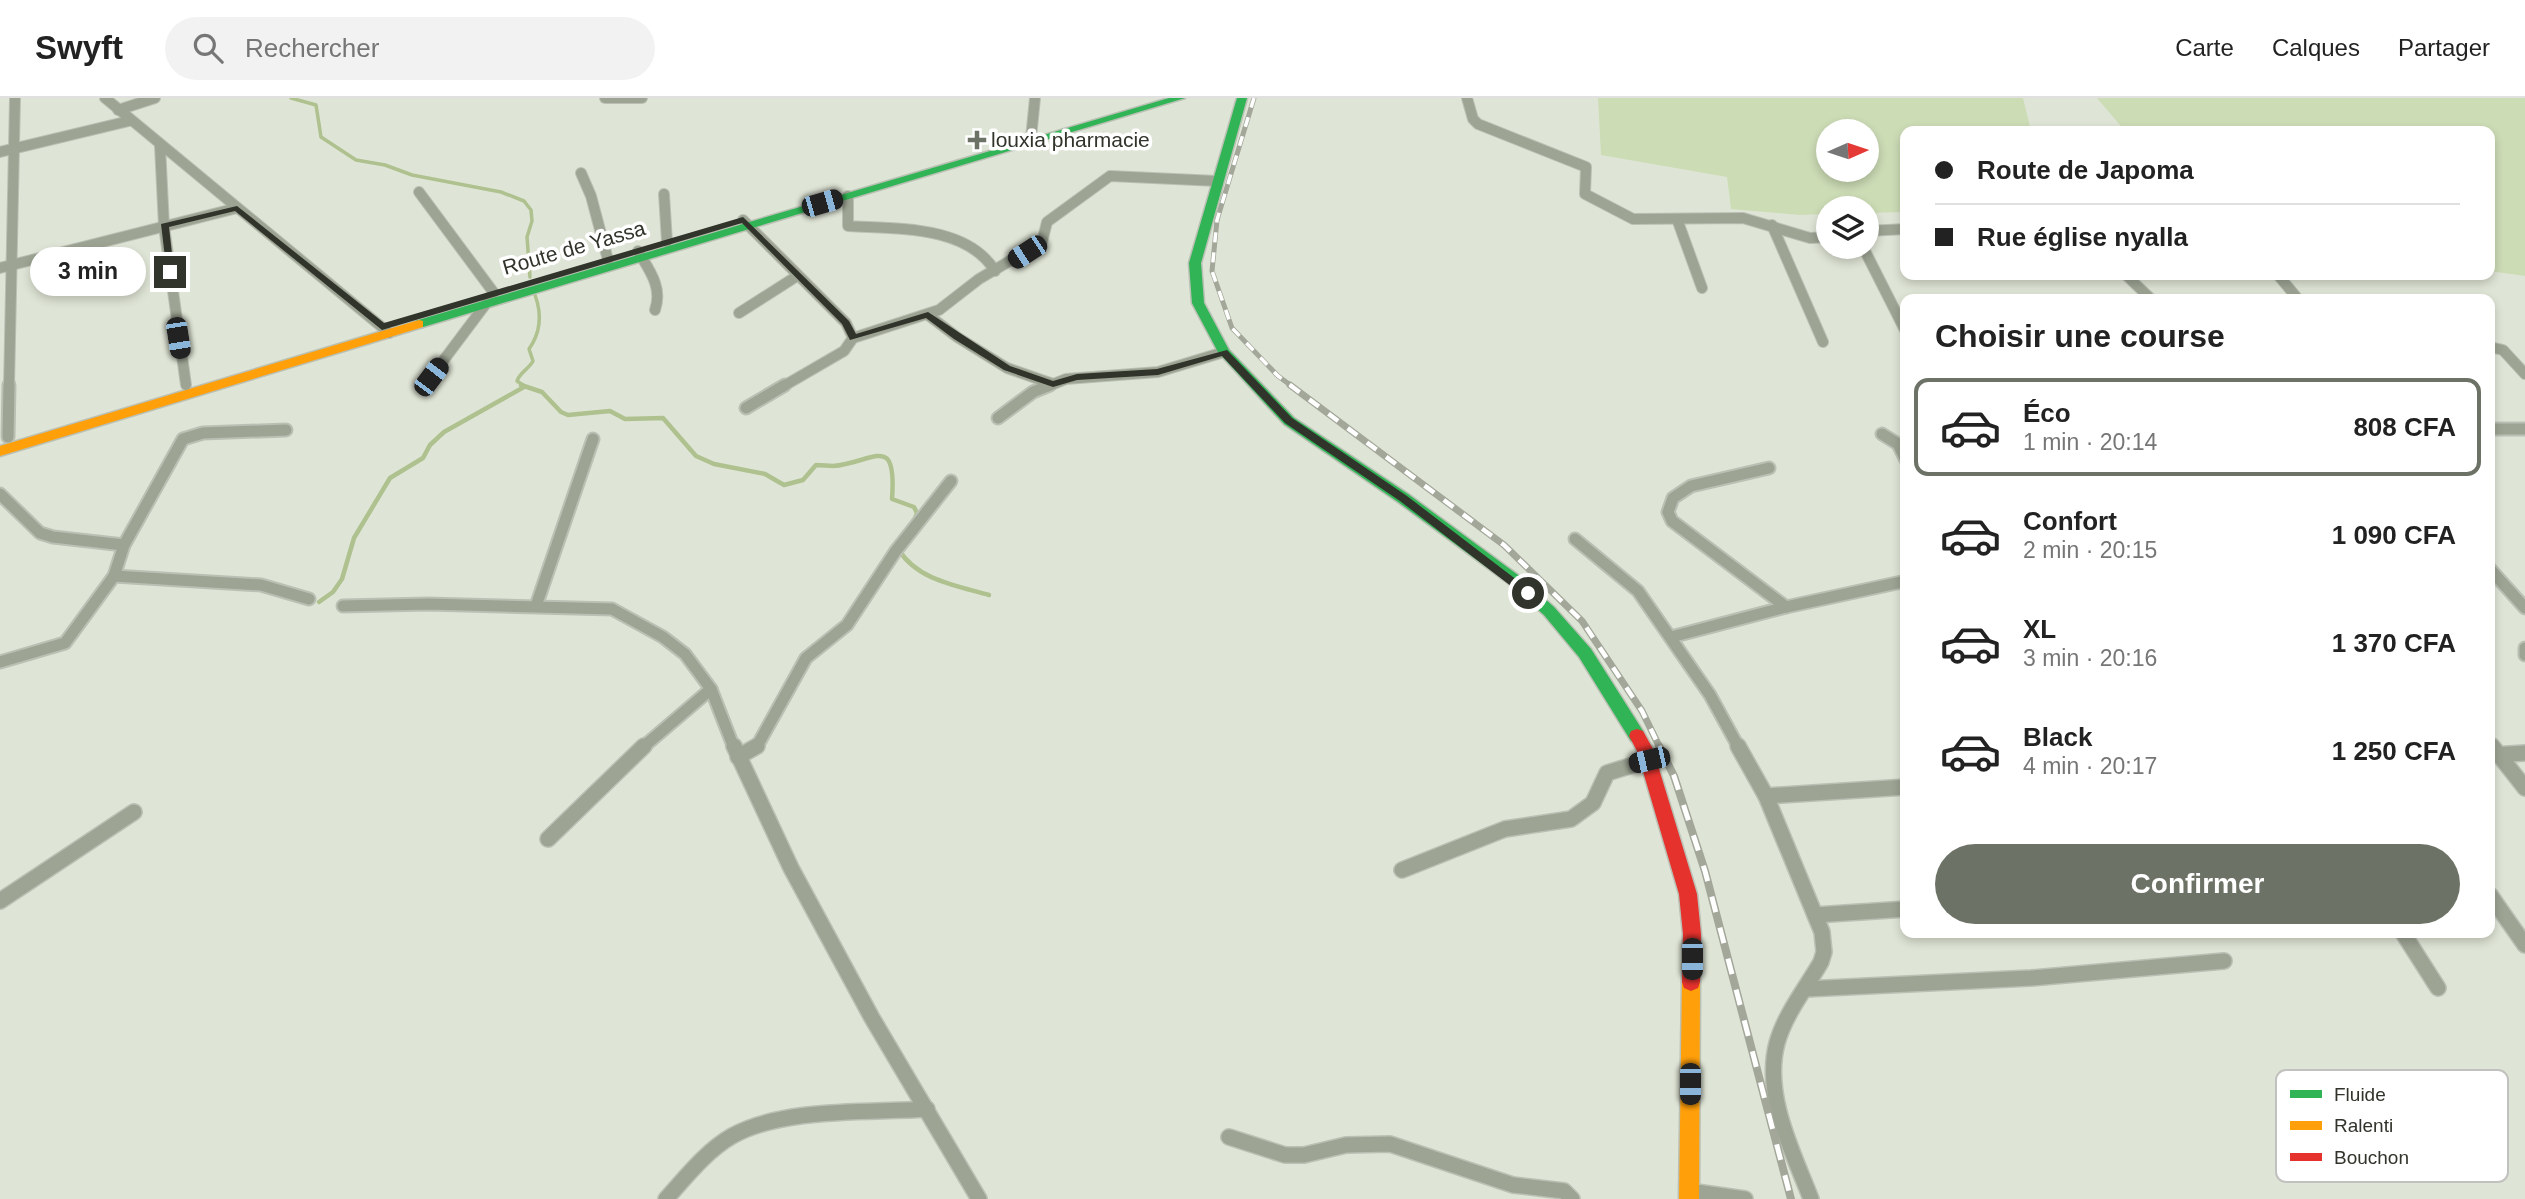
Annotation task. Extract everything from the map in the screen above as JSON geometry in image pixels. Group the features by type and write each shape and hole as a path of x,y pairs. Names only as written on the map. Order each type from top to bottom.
{"main road":[{"path":"1242,98 1196,251 1196,296 1224,352 1289,421 1404,498 1513,579 1549,611 1592,663 1626,715 1649,760 1688,894 1692,934 1689,1195"},
{"name":"Route de Yassa","path":"3,442 386,330 608,260 640,254 667,242 848,196 1172,99"},
{"name":"Route de Yassa","path":"490,298 1033,140"},
{"name":"Route de Yassa","path":"3,442 186,385 386,330"}],"street":[{"path":"3,442 12,265 15,98"},
{"path":"105,98 129,121 386,330"},
{"path":"118,110 155,98"},
{"path":"605,98 642,98"},
{"path":"1033,140 1035,98"},
{"path":"1467,98 1473,119 1478,124 1586,167 1585,194 1628,218 1738,218 1816,238"},
{"path":"0,152 129,121"},
{"path":"160,146 164,226 186,385"},
{"path":"581,173 591,196 608,260"},
{"path":"746,408 844,351 853,338 939,310 964,290 1042,242 1047,222 1110,176 1217,181"},
{"path":"419,192 490,298 431,377"},
{"path":"664,194 667,242"},
{"path":"848,196 848,226 916,231 951,239 978,250 993,265 995,271"},
{"path":"0,268 237,208"},
{"path":"1677,219 1702,288"},
{"path":"744,222 846,323 853,338"},
{"path":"1772,225 1823,342"},
{"path":"1879,230 1900,229"},
{"path":"640,254 659,289 660,301 655,310"},
{"path":"1869,259 1900,320"},
{"path":"739,313 797,276"},
{"path":"2131,280 2146,294"},
{"path":"2282,280 2294,294"},
{"path":"928,315 957,337 1007,368 1053,384"},
{"path":"2495,348 2503,349 2525,374"},
{"path":"998,418 1032,392 1053,384 1077,377 1158,372 1224,352"},
{"path":"2495,429 2525,429"},
{"path":"0,662 65,643 114,576 124,545 183,439 203,433 286,430"},
{"path":"1882,433 1900,448"},
{"path":"536,606 593,439"},
{"path":"1769,468 1691,486 1673,498 1668,512 1672,521 1786,607"},
{"path":"738,757 755,749 806,658 846,625 895,551 951,481"},
{"path":"0,494 40,533 53,537 124,545"},
{"path":"1575,539 1629,581 1671,637 1719,709 1766,796 1822,932 1824,951 1777,1041 1774,1058 1774,1083 1811,1199"},
{"path":"2495,575 2525,608"},
{"path":"114,576 261,585 309,599"},
{"path":"1671,637 1900,581"},
{"path":"343,606 536,606 612,609 663,637 685,654 710,689 738,757 853,984 979,1199"},
{"path":"2525,648 2525,655"},
{"path":"548,839 662,729 710,689"},
{"path":"2495,751 2525,753"},
{"path":"2495,753 2525,788"},
{"path":"1402,870 1505,829 1571,819 1586,811 1607,773 1649,760"},
{"path":"1766,796 1900,786"},
{"path":"0,901 134,813"},
{"path":"2495,902 2525,945"},
{"path":"1815,915 1900,909"},
{"path":"2406,938 2438,988"},
{"path":"1806,989 2031,978 2224,961"},
{"path":"666,1199 720,1146 731,1137 752,1127 790,1120 927,1109"},
{"path":"1229,1137 1285,1155 1304,1155 1346,1145 1390,1144 1514,1185 1564,1191 1572,1199"},
{"path":"1689,1195 1745,1199"}],"green space":[{"path":"1598,98 2023,98 2030,126 1900,126 1900,212 1879,213 1879,196 1816,196 1816,214 1731,209 1727,177 1601,155"},
{"path":"2097,98 2525,98 2525,276 2495,272 2495,126 2121,126"}],"waterway":[{"path":"291,98 316,105 321,137 356,160 385,165 412,175 501,192 524,201 531,210 532,221 527,237 530,277"},
{"path":"525,386 517,381 533,361 529,349 536,336 539,316 535,295"},
{"path":"521,385 525,386"},
{"path":"525,386 542,392 561,412 568,415 610,411 625,419 663,418 696,456 714,464 765,474 784,485 803,480 816,465 833,466 871,457 886,458 891,465 893,478 892,499 914,507 917,513 914,521"},
{"path":"319,602 333,592 342,579 354,538 390,478 423,458 430,445 444,432 524,387"},
{"path":"899,550 907,560 927,575 989,595"}],"railway":[{"path":"1254,98 1217,220 1212,271 1232,328 1278,376 1293,387"},
{"path":"1290,385 1504,545 1582,621 1642,711 1660,748"},
{"path":"1660,748 1674,776 1705,871 1791,1199"}],"traffic: fast":[{"path":"419,324 1180,98"},
{"path":"1242,98 1195,263 1198,303 1224,352 1289,421 1403,498 1513,579 1549,611 1585,653 1637,736"}],"traffic: slow":[{"path":"0,451 419,324"},
{"path":"1689,1199 1691,982"}],"traffic: jam":[{"path":"1637,736 1645,749 1688,894 1692,934 1691,982"}],"place":[{"name":"louxia pharmacie","path":"977,140"}],"route":[{"path":"170,272 164,226 237,208 382,327 743,220 745,225 846,323 853,338 928,315 957,337 1007,368 1053,384 1077,377 1158,372 1224,352 1289,421 1404,498 1528,593"}]}
